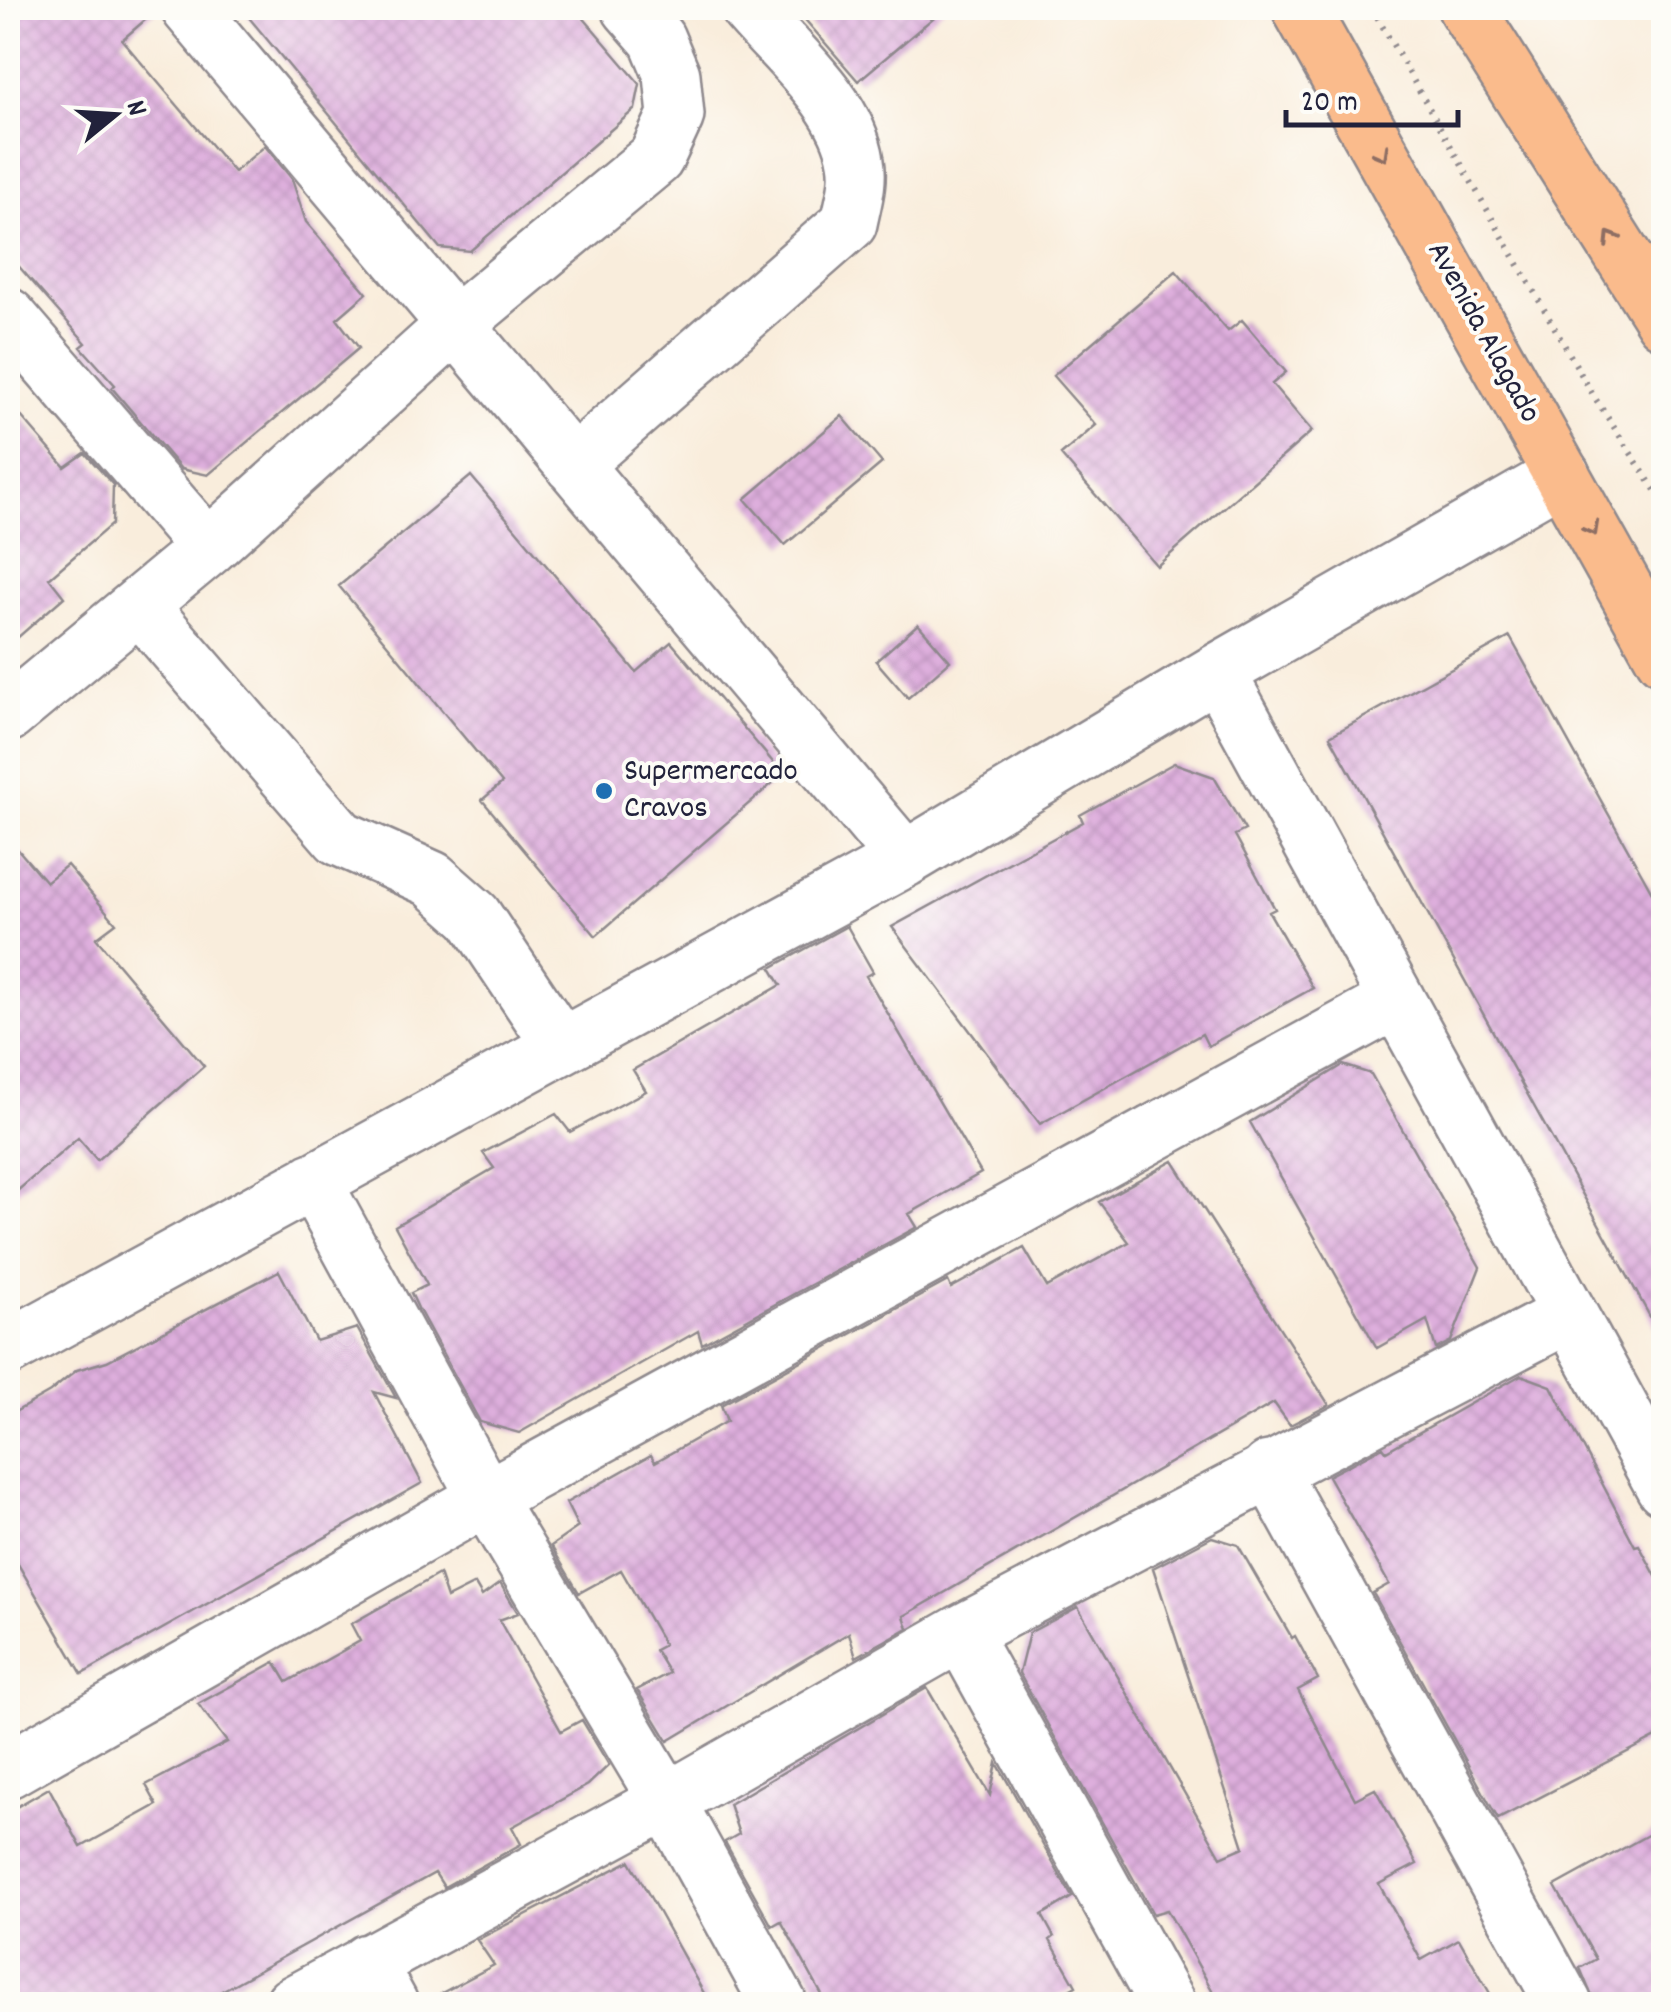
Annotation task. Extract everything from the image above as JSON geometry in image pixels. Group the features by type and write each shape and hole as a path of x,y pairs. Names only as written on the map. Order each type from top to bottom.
{"main road":[{"name":"Avenida Alagado","path":"1300,8 1664,658"},
{"path":"1466,8 1664,321"}],"street":[{"path":"189,8 906,859"},
{"path":"8,714 208,548 454,325 656,158 676,115 672,75 657,39 630,8"},
{"path":"573,466 849,223 857,187 856,161 844,121 748,8"},
{"path":"8,316 208,548"},
{"path":"8,1348 906,859 1218,672 1562,476"},
{"path":"139,606 340,838 432,879 474,916 561,1046"},
{"path":"1218,672 1664,1487"},
{"path":"8,1770 486,1498 1397,1000"},
{"path":"313,1182 486,1498 667,1800 779,2004"},
{"path":"293,2004 379,1983 667,1800 961,1632 1568,1315"},
{"path":"1270,1469 1564,2004"},
{"path":"961,1632 1167,2004"}],"path":[{"path":"1372,8 1592,395 1664,504"}],"building":[{"path":"8,8 159,8 122,40 234,172 265,146 292,179 306,222 367,293 337,319 359,348 208,475 181,469 81,347 86,343 8,254"},
{"path":"241,8 575,8 640,84 635,109 470,251 440,248"},
{"path":"795,8 945,8 858,81"},
{"path":"1176,271 1228,331 1242,320 1286,372 1272,384 1312,431 1157,566 1061,455 1096,425 1053,376"},
{"path":"8,401 65,467 85,453 113,485 112,524 49,578 64,597 8,646"},
{"path":"842,416 882,463 785,545 745,499"},
{"path":"471,476 636,672 671,642 783,774 596,936 482,800 502,783 339,586"},
{"path":"918,624 950,661 908,698 876,661"},
{"path":"1510,637 1664,914 1664,1342 1330,736"},
{"path":"1174,763 1214,777 1245,830 1235,835 1275,909 1269,912 1313,988 1208,1046 1202,1034 1040,1124 892,927 1083,822 1080,815"},
{"path":"8,838 46,882 67,865 116,923 96,938 204,1066 97,1160 78,1138 8,1199"},
{"path":"847,926 873,972 866,976 981,1173 909,1214 917,1227 702,1344 698,1331 519,1433 480,1422 411,1293 427,1285 395,1226 494,1168 483,1153 556,1114 570,1132 646,1091 633,1070 781,985 771,968"},
{"path":"1343,1065 1371,1074 1480,1267 1451,1341 1436,1349 1427,1320 1377,1348 1250,1122"},
{"path":"1173,1161 1329,1405 1290,1425 1274,1403 904,1616 908,1628 856,1657 849,1633 668,1741 637,1690 669,1673 655,1650 664,1645 621,1570 579,1593 551,1546 578,1527 566,1503 651,1455 655,1462 727,1421 721,1405 948,1281 951,1288 1024,1248 1047,1287 1129,1242 1099,1202"},
{"path":"279,1271 316,1341 357,1328 396,1398 374,1392 422,1483 82,1674 8,1547 8,1416 50,1392 77,1370 107,1361"},
{"path":"1521,1375 1551,1386 1635,1546 1639,1545 1664,1591 1664,1733 1498,1819 1373,1593 1389,1584 1328,1476 1383,1447 1386,1451"},
{"path":"1212,1537 1238,1545 1292,1638 1295,1636 1318,1679 1298,1690 1355,1799 1375,1789 1417,1864 1379,1884 1421,1960 1459,1939 1496,2004 1220,2004 1167,1910 1153,1914 1019,1673 1029,1633 1078,1607 1221,1857 1244,1847 1153,1568"},
{"path":"439,1574 447,1598 475,1584 482,1596 500,1583 518,1613 499,1620 561,1731 582,1720 609,1765 588,1785 512,1827 521,1844 444,1887 435,1873 198,2004 8,2004 8,1812 49,1788 81,1847 157,1805 146,1785 227,1742 198,1704 275,1662 287,1682 360,1641 351,1624"},
{"path":"927,1688 990,1795 997,1763 1072,1897 1042,1915 1054,1937 1050,1940 1076,1986 1044,2004 827,2004 781,1921 772,1926 725,1842 739,1834 729,1804"},
{"path":"1664,1826 1664,2004 1595,2004 1580,1968 1596,1959 1555,1886"},
{"path":"630,1861 710,2004 421,2004 494,1965 477,1940"}],"place":[{"name":"Supermercado Cravos","path":"604,791"}]}
